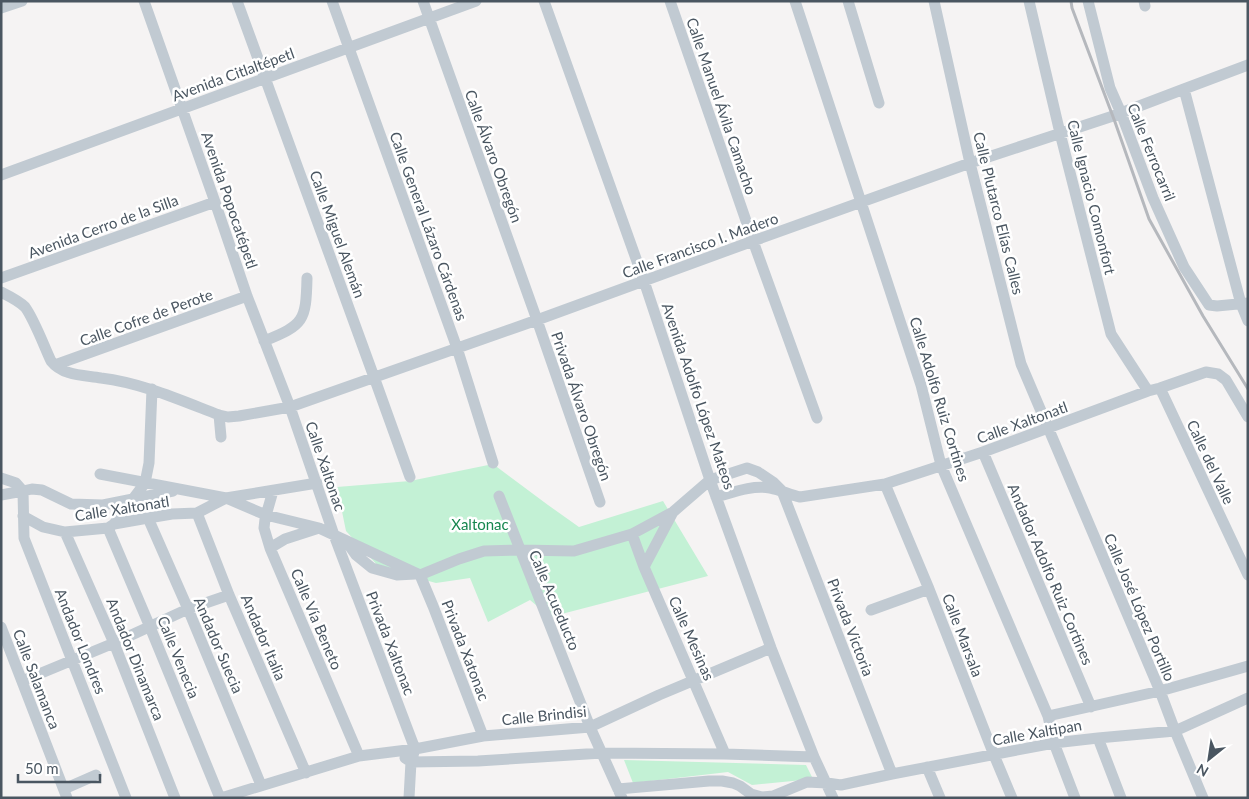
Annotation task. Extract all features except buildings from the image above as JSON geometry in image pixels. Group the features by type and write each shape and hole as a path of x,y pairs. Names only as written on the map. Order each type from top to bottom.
{"street":[{"path":"1,8 22,1"},
{"name":"Avenida Popocatépetl","path":"144,1 247,296 290,407"},
{"name":"Calle Miguel Alemán","path":"237,1 410,477"},
{"name":"Calle General Lázaro Cárdenas","path":"332,1 457,348 493,463"},
{"name":"Calle Álvaro Obregón","path":"422,1 537,320"},
{"name":"Avenida Citlaltépetl","path":"1,175 476,1"},
{"name":"Avenida Adolfo López Mateos","path":"544,1 644,282 716,497 771,648 814,757 833,798"},
{"name":"Calle Manuel Ávila Camacho","path":"670,1 753,241 817,418"},
{"name":"Calle Adolfo Ruiz Cortines","path":"795,1 921,385 941,465 1048,716 1054,743 1075,798"},
{"path":"848,1 879,103"},
{"name":"Calle Plutarco Elías Calles","path":"934,1 970,163 1021,364 1048,429"},
{"name":"Calle Ignacio Comonfort","path":"1029,1 1111,334 1148,391"},
{"name":"Calle Ferrocarril","path":"1088,1 1110,88 1153,198 1184,267 1209,305 1244,303"},
{"name":"Calle Francisco I. Madero","path":"219,415 228,417 239,416 290,407 644,282 970,163 1121,113 1248,65"},
{"path":"1184,89 1248,321"},
{"name":"Avenida Cerro de la Silla","path":"1,278 215,202"},
{"path":"264,341 295,326 302,317 306,305 307,278"},
{"path":"1,292 24,307 55,366 65,372 118,380 152,389 219,415 221,437"},
{"name":"Calle Cofre de Perote","path":"55,366 247,296"},
{"name":"Privada Álvaro Obregón","path":"537,320 600,502"},
{"name":"Calle Xaltonatl","path":"716,497 752,488 768,488 782,490 788,494 800,497 885,484 983,452 1148,391 1206,372 1218,374 1226,380 1248,417"},
{"name":"Calle del Valle","path":"1160,388 1248,575"},
{"path":"111,526 145,484 149,464 152,389"},
{"name":"Calle Xaltonac","path":"290,407 317,483 340,537"},
{"name":"Calle José López Portillo","path":"1048,429 1160,691 1174,731 1203,798"},
{"name":"Andador Adolfo Ruiz Cortines","path":"983,452 1091,707"},
{"path":"499,496 520,550 574,551 632,534 673,512 710,480 748,468 758,472 782,490"},
{"name":"Calle Xaltonatl","path":"100,474 226,498 266,515"},
{"name":"Calle Xaltonatl","path":"1,478 16,483 23,491 32,489 42,490 71,504 103,505 180,490"},
{"name":"Calle Xaltonatl","path":"23,516 43,527 65,532 111,526 172,514 197,513 226,498 317,483"},
{"name":"Calle Marsala","path":"885,484 1012,798"},
{"name":"Privada Victoria","path":"782,490 892,774"},
{"path":"1,495 23,491"},
{"name":"Andador Londres","path":"23,491 24,538 126,798"},
{"name":"Calle Vía Beneto","path":"273,491 264,528 270,548 359,756"},
{"path":"644,567 673,512"},
{"name":"Andador Italia","path":"197,513 229,595 306,773"},
{"path":"266,515 319,528 418,575"},
{"name":"Andador Suecia","path":"148,518 261,785"},
{"name":"Calle Venecia","path":"111,526 220,798"},
{"path":"270,548 285,539 319,528"},
{"name":"Andador Dinamarca","path":"65,532 114,643 175,798"},
{"name":"Calle Mesinas","path":"632,534 644,567 725,754"},
{"name":"Privada Xaltonac","path":"340,537 415,749"},
{"name":"Calle Acueducto","path":"418,575 484,551 520,550 590,727 620,793"},
{"name":"Privada Xatonac","path":"418,575 433,606 483,736"},
{"path":"871,610 929,589"},
{"path":"22,681 114,643 188,609 229,595"},
{"name":"Calle Salamanca","path":"1,627 65,794"},
{"name":"Calle Brindisi","path":"220,798 359,756 415,749 483,736 590,727 659,695 771,648"},
{"path":"1048,716 1160,691 1248,666"},
{"name":"Calle Xaltipan","path":"620,793 709,781 722,781 740,786 751,794 762,797 773,796 807,782 841,785 1054,743 1174,731 1248,698"},
{"path":"1098,738 1121,798"},
{"path":"409,798 411,762 415,749"},
{"path":"396,752 411,762 478,761 602,753 814,757"},
{"path":"927,768 940,798"},
{"path":"65,794 96,776"},
{"path":"740,786 744,798"}],"green space":[{"name":"Xaltonac","path":"493,464 579,527 663,501 708,576 550,617 530,600 488,622 470,578 436,583 380,568 346,531 337,487 410,481"},
{"path":"624,760 806,765 813,779 752,785 728,772 633,783"}],"railway":[{"path":"1071,1 1149,219 1203,316 1248,389"}]}
